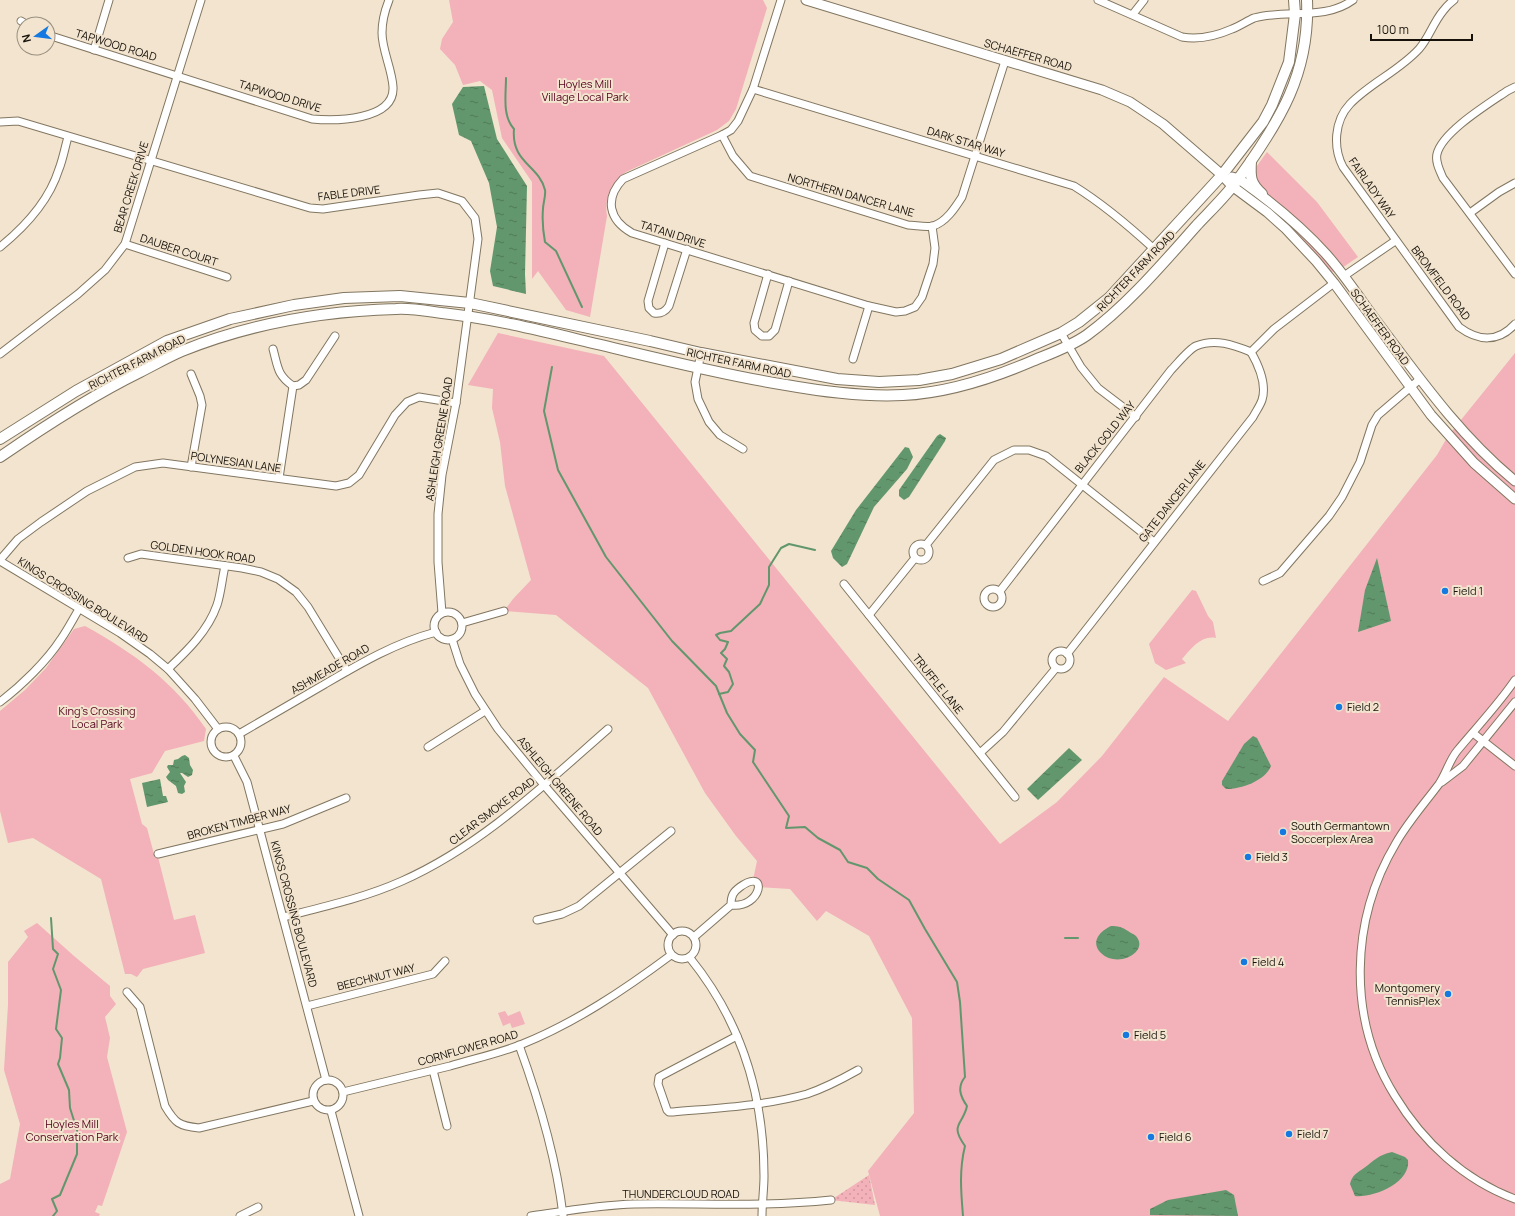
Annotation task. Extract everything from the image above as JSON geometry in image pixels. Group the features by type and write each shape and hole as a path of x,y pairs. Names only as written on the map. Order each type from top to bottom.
{"main road":[{"name":"RICHTER FARM ROAD","path":"0,438 76,391 167,341 230,319 294,305 344,298 400,296 470,303 701,353 837,379 879,382 919,380 952,374 1001,359 1061,333 1079,322 1109,298 1222,175 1263,122 1272,105 1289,62 1295,14 1294,0"},
{"name":"RICHTER FARM ROAD","path":"0,457 36,432 107,388 180,352 232,334 300,318 352,311 401,308 468,316 544,331 771,383 838,394 902,396 929,393 960,387 1005,373 1068,346 1087,335 1116,311 1159,267 1235,183 1261,147 1294,87 1306,40 1308,13 1307,0"},
{"path":"1251,161 1251,179 1253,186 1262,194"}],"street":[{"path":"94,50 109,0"},
{"name":"BEAR CREEK DRIVE","path":"0,354 78,294 105,270 125,244 178,76 200,0"},
{"name":"TAPWOOD DRIVE","path":"178,76 312,119 336,121 365,116 379,111 386,106 393,89 382,34 385,11 389,0"},
{"name":"TATANI DRIVE","path":"781,0 753,89 738,121 732,130 623,179 615,190 612,204 613,213 617,222 623,228 632,233 869,306 896,312 906,311 915,306 922,297 933,264 935,248 932,226"},
{"name":"SCHAEFFER ROAD","path":"806,0 1102,90 1130,102 1163,124 1222,175 1235,183 1262,194 1310,237 1344,276 1420,379 1461,429 1484,454 1515,481"},
{"path":"1098,0 1133,14 1182,37 1193,39 1218,35 1253,19 1268,16 1329,12 1353,0"},
{"path":"1133,14 1144,0"},
{"name":"FAIRLADY WAY","path":"1395,241 1338,158 1336,136 1338,127 1343,114 1349,105 1420,48 1442,11 1454,0"},
{"name":"TAPWOOD ROAD","path":"56,38 178,76"},
{"path":"932,226 952,211 962,198 1004,61"},
{"path":"1515,86 1506,91 1450,133 1442,144 1437,155 1438,168 1443,178 1515,274"},
{"name":"DARK STAR WAY","path":"753,89 1074,186 1090,196 1124,222 1154,249"},
{"name":"FABLE DRIVE","path":"0,122 18,121 310,208 323,209 419,195 438,194 462,200 476,218 478,239 468,316"},
{"name":"NORTHERN DANCER LANE","path":"722,135 733,156 750,176 908,225 932,226"},
{"path":"0,247 13,237 46,199 59,171 68,137"},
{"name":"SCHAEFFER ROAD","path":"1235,183 1286,229 1316,261 1334,283 1431,415 1474,463 1515,499"},
{"path":"1470,212 1515,183"},
{"path":"1344,276 1395,241"},
{"name":"BROMFIELD ROAD","path":"1395,241 1459,327 1467,333 1475,337 1489,338 1505,332 1515,324"},
{"path":"665,242 648,301 649,308 654,313 662,313 666,311 669,306 687,249"},
{"name":"DAUBER COURT","path":"125,244 227,277"},
{"path":"768,274 754,323 755,330 762,336 769,336 775,330 789,281"},
{"path":"1251,352 1274,329 1334,283"},
{"path":"853,360 869,306"},
{"name":"ASHLEIGH GREENE ROAD","path":"442,613 438,562 438,514 442,475 456,403 468,316"},
{"path":"1061,333 1081,367 1098,388 1136,416"},
{"path":"273,349 279,373 293,386 299,385 306,380 335,336"},
{"name":"BLACK GOLD WAY","path":"1000,591 1171,370 1195,346 1218,342 1238,346 1251,352"},
{"name":"GATE DANCER LANE","path":"1067,654 1253,417 1262,399 1263,382 1259,366 1251,352"},
{"path":"701,353 695,382 698,399 709,422 720,435 742,449"},
{"path":"191,374 202,405 191,467"},
{"path":"1263,581 1280,573 1329,516 1342,497 1360,462 1372,425 1378,415 1420,379"},
{"path":"279,478 293,386"},
{"name":"POLYNESIAN LANE","path":"0,561 18,539 41,522 87,491 135,467 163,463 336,486 349,483 359,474 395,416 407,402 419,397 456,403"},
{"path":"926,545 994,460 1014,450 1029,450 1046,456 1154,542"},
{"path":"920,544 926,545 930,551 928,558 923,561 915,558 913,554 914,547 920,544"},
{"name":"GOLDEN HOOK ROAD","path":"128,558 141,554 261,572 278,579 296,592 308,607 347,671"},
{"path":"869,615 915,558"},
{"name":"KINGS CROSSING BOULEVARD","path":"0,561 120,633 168,669 195,699 218,729"},
{"path":"168,669 186,652 210,621 217,606 225,566"},
{"name":"TRUFFLE LANE","path":"844,584 1015,798"},
{"path":"0,702 39,666 61,640 79,609"},
{"path":"462,624 504,611"},
{"path":"449,612 454,613 459,617 462,624 461,632 456,638 448,640 442,639 436,632 434,625 437,618 442,613 449,612"},
{"name":"ASHMEADE ROAD","path":"239,734 347,671 388,649 436,632"},
{"name":"ASHLEIGH GREENE ROAD","path":"452,639 460,664 485,711 498,729 544,785 673,934"},
{"name":"GATE DANCER LANE","path":"1061,651 1067,654 1070,660 1068,667 1061,670 1056,668 1052,660 1055,654 1061,651"},
{"name":"GATE DANCER LANE","path":"980,753 1003,732 1056,668"},
{"path":"1515,680 1456,752 1440,783 1416,814 1396,844 1381,872 1368,910 1362,941 1360,968 1360,993 1364,1018 1383,1074 1403,1109 1417,1128 1436,1148 1465,1172 1487,1186 1515,1199"},
{"path":"1440,783 1463,766 1515,702"},
{"path":"428,747 485,711"},
{"path":"227,727 232,728 239,734 241,739 240,749 234,756 223,758 218,756 212,748 211,737 218,729 227,727"},
{"name":"CLEAR SMOKE ROAD","path":"283,917 332,906 401,882 448,857 511,813 608,729"},
{"path":"1473,733 1515,766"},
{"name":"KINGS CROSSING BOULEVARD","path":"234,756 247,782 326,1080"},
{"name":"BROKEN TIMBER WAY","path":"158,854 283,824 346,798"},
{"path":"537,920 562,914 579,906 671,831"},
{"path":"694,937 731,905"},
{"path":"682,931 694,937 697,946 694,954 690,958 678,959 671,955 668,946 673,934 682,931"},
{"name":"CORNFLOWER ROAD","path":"343,1092 483,1057 519,1045 562,1026 598,1006 671,955"},
{"path":"690,958 707,978 729,1016 748,1065 757,1105 762,1138 764,1176 762,1216"},
{"name":"BEECHNUT WAY","path":"307,1006 433,974 445,961"},
{"path":"127,992 140,1007 165,1106 171,1116 179,1124 200,1128 313,1101"},
{"path":"737,1036 659,1077 658,1084 665,1106 669,1112 757,1105 808,1093 836,1082 858,1070"},
{"path":"519,1045 537,1095 552,1154 563,1214"},
{"path":"433,1070 447,1126"},
{"path":"326,1080 337,1082 343,1092 343,1100 341,1104 331,1111 320,1109 313,1101 312,1094 314,1087 319,1082 326,1080"},
{"path":"331,1111 359,1216"},
{"name":"THUNDERCLOUD ROAD","path":"532,1216 563,1214 632,1204 762,1205 831,1200"},
{"path":"240,1216 258,1208"}],"green space":[{"name":"Hoyles Mill Village Local Park","path":"449,0 763,0 767,8 736,109 729,121 717,130 626,172 616,181 610,191 590,317 566,310 538,271 532,279 532,182 502,138 492,90 480,81 463,85 455,65 440,49 442,39 453,22"},
{"path":"1267,152 1317,202 1358,257 1336,272 1326,271 1249,177"},
{"path":"498,333 604,356 1000,844 1057,802 1102,756 1164,677 1228,721 1437,455 1448,436 1515,353 1515,1216 880,1216 868,1171 914,1113 912,1018 869,936 826,911 817,921 790,889 759,887 753,880 757,861 736,836 705,793 648,688 556,615 504,611 531,580 505,486 500,442 492,408 493,389 468,385"},
{"path":"1192,590 1196,591 1208,616 1213,622 1216,638 1201,641 1182,659 1186,663 1166,670 1155,663 1149,644"},
{"name":"King's Crossing Local Park","path":"85,626 120,647 152,670 167,683 194,712 206,729 204,741 165,751 152,773 130,779 142,824 147,828 155,858 158,857 174,920 195,915 205,953 143,969 137,977 131,974 125,974 101,879 33,838 8,843 0,811 0,711 25,690 46,668 74,629"},
{"name":"Hoyles Mill Conservation Park","path":"37,923 110,986 110,996 116,1004 105,1017 110,1038 107,1057 127,1132 102,1206 98,1205 95,1212 100,1214 99,1216 0,1216 0,1184 10,1179 20,1124 4,1070 8,1005 8,962 28,937 24,931"},
{"path":"505,1011 508,1016 520,1011 525,1024 512,1028 510,1023 503,1026 498,1013"},
{"path":"869,1175 875,1205 831,1200"}],"water":[{"path":"484,86 497,139 527,186 526,294 493,286 490,271 497,227 489,183 471,141 459,135 452,104 463,87"},
{"path":"940,434 946,438 945,441 909,497 904,500 899,496 899,490 937,436"},
{"path":"905,447 909,448 913,457 907,469 874,507 847,564 842,567 833,558 831,551 856,510"},
{"path":"1377,558 1391,621 1358,632 1365,590"},
{"path":"1253,736 1257,738 1271,766 1264,776 1258,780 1239,788 1226,789 1222,785 1222,781 1244,744"},
{"path":"1069,748 1082,760 1038,800 1027,789"},
{"path":"185,755 189,758 190,765 193,770 192,775 188,777 180,773 186,782 184,786 185,792 182,794 178,793 176,786 166,777 170,772 167,767 168,765 173,765 174,760"},
{"path":"160,779 163,796 166,796 168,802 147,807 142,783"},
{"path":"1111,926 1122,928 1136,936 1139,942 1139,948 1135,953 1123,959 1115,959 1108,958 1101,953 1096,945 1096,941 1103,931"},
{"path":"1392,1152 1405,1157 1408,1160 1404,1176 1380,1192 1363,1196 1355,1196 1350,1184 1353,1176 1377,1158"},
{"path":"1226,1190 1234,1195 1238,1216 1150,1215 1150,1209 1168,1200"}],"waterway":[{"path":"506,78 506,112 510,124 514,129 514,140 517,149 521,157 542,182 545,190 543,207 543,230 545,242 556,251 582,307"},
{"path":"552,367 544,411 558,470 606,557 672,641 716,686 727,713 740,734 755,750 753,762 789,816 786,828 805,827 818,838 840,850 848,862 867,868 878,879 909,900 957,982 960,1002 965,1077 961,1084 960,1092 967,1106 958,1125 958,1133 965,1146 961,1172 963,1216"},
{"path":"719,694 728,692 733,684 729,672 724,666 727,659 721,653 725,649 728,642 720,640 716,635 731,631 760,604 769,585 769,567 781,548 789,544 815,550"},
{"path":"51,918 53,949 58,954 53,969 61,990 56,1029 62,1038 58,1064 69,1090 70,1108 77,1130 77,1154 60,1195 52,1199 57,1211 53,1216"},
{"path":"1065,938 1078,938"}],"place":[{"name":"Field 1","path":"1445,591"},
{"name":"Field 2","path":"1339,707"},
{"name":"South Germantown Soccerplex Area","path":"1283,832"},
{"name":"Field 3","path":"1248,857"},
{"name":"Field 4","path":"1244,962"},
{"name":"Montgomery TennisPlex","path":"1448,994"},
{"name":"Field 5","path":"1126,1035"},
{"name":"Field 7","path":"1289,1134"},
{"name":"Field 6","path":"1151,1137"}]}
